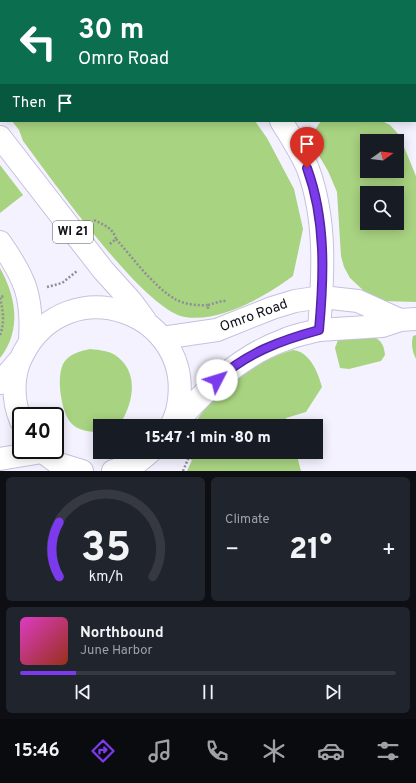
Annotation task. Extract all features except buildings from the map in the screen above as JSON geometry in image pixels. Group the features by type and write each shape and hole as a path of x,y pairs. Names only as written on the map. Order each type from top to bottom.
{"main road":[{"path":"283,122 305,163 315,193 322,248 322,297 319,330"},
{"name":"WI 21","path":"0,137 103,270 156,332"},
{"path":"0,242 19,272 26,289 30,303 30,340"},
{"name":"Omro Road","path":"156,332 217,330 284,304 322,297 358,301 408,319"},
{"path":"0,383 18,362 30,340 49,321 74,310 100,306 126,312 156,332 174,359 180,382 178,406 174,419"},
{"path":"179,419 207,389 236,365 284,340 319,330 382,326 408,319"},
{"path":"17,407 14,386 18,362"},
{"path":"0,460 52,459 82,471"},
{"path":"114,471 138,462 142,459"},
{"path":"149,471 153,459"}],"path":[{"path":"107,247 116,239 167,293 176,300 199,306 208,305 208,311"},
{"path":"41,288 62,283 78,271"},
{"path":"0,335 3,328 3,314 0,297 6,296"},
{"path":"183,471 188,459"}],"green space":[{"path":"13,122 256,122 267,138 294,189 303,229 293,276 270,292 242,306 213,316 199,318 185,317 167,309 146,292 99,241 23,141 19,130"},
{"path":"320,122 384,122 390,125 398,134 360,134 360,178 404,178 404,147 416,176 416,302 381,301 364,291 350,278 344,267 341,256 337,192 328,171 315,149 312,134"},
{"path":"0,165 23,195 0,213"},
{"path":"0,268 10,290 13,302 14,325 12,336 0,358"},
{"path":"416,335 416,359 412,345 413,336"},
{"path":"374,337 381,342 384,349 385,355 381,361 349,369 340,368 335,348 338,340"},
{"path":"90,349 106,351 113,354 126,365 132,382 130,400 123,419 93,419 93,431 81,429 71,423 64,410 60,392 60,374 65,361 73,354"},
{"path":"293,350 299,352 309,359 316,369 322,387 306,412 286,419 198,419 223,389 249,370 278,355"},
{"path":"190,459 298,459 301,471 187,471 192,460"}],"route":[{"path":"217,380 227,370 270,346 284,340 319,330 322,297 322,248 315,193 307,168"}]}
